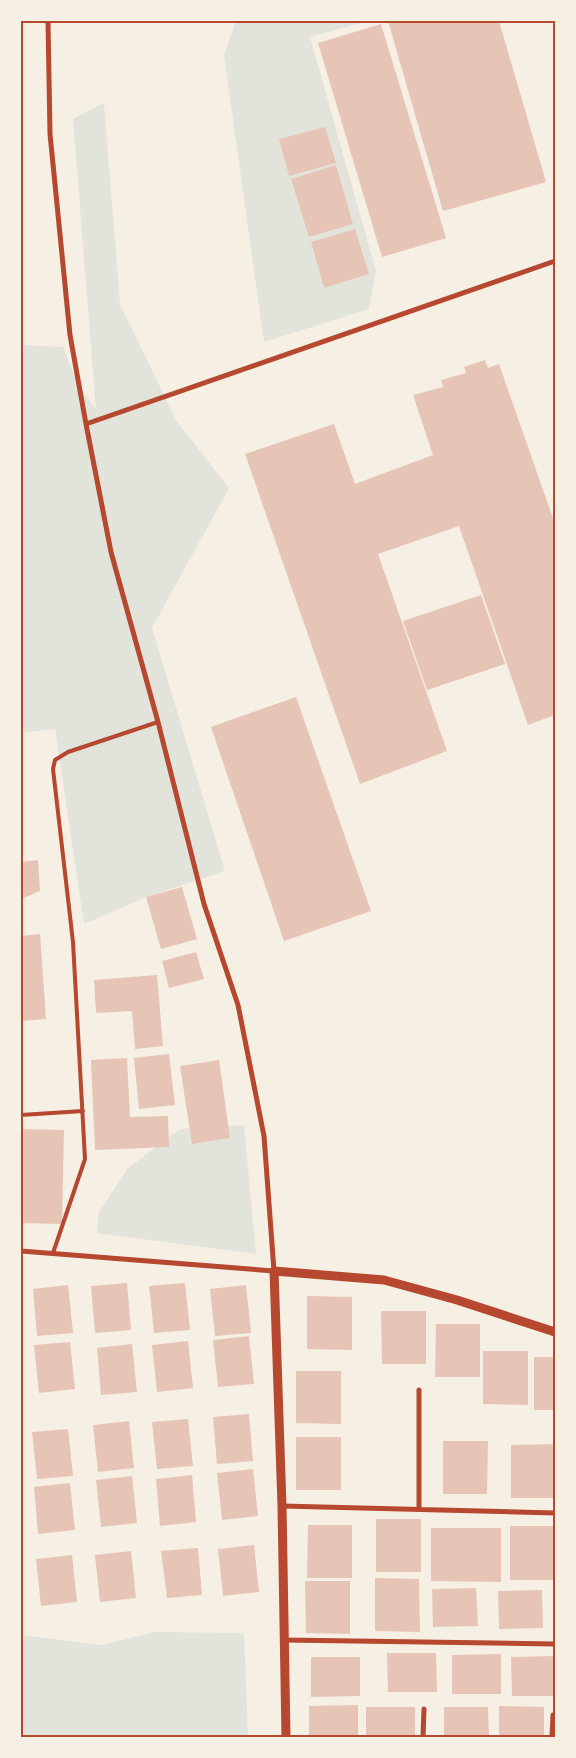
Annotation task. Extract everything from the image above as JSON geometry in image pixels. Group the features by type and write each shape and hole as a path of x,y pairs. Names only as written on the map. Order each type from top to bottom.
{"street":[{"path":"48,21 51,144 70,335 86,424 111,552 158,722 204,904 238,1005 264,1136 274,1271 282,1506 286,1737"},
{"path":"86,424 555,261"},
{"path":"21,1251 384,1280 457,1300 555,1332"},
{"path":"419,1390 419,1508"},
{"path":"282,1506 419,1508 555,1513"},
{"path":"284,1640 555,1644"},
{"path":"423,1737 424,1709"},
{"path":"552,1737 553,1716"}],"lane":[{"path":"53,1253 86,1159 73,942 52,769 55,760 68,752 158,722"},
{"path":"21,1115 83,1111"}],"shaded area":[{"path":"236,21 368,21 310,37 376,271 369,309 264,342 224,55"},
{"path":"104,103 120,304 177,422 229,488 152,628 225,871 146,897 84,924 55,729 21,733 21,345 63,347 78,384 96,410 73,119"},
{"path":"244,1125 256,1254 97,1233 99,1212 128,1168 180,1129"},
{"path":"155,1632 244,1633 248,1737 21,1737 21,1635 102,1645"}],"building":[{"path":"388,21 499,21 546,182 443,211"},
{"path":"381,24 446,238 382,257 318,43"},
{"path":"325,127 336,163 289,176 279,139"},
{"path":"336,165 353,224 309,237 291,179"},
{"path":"355,229 369,274 324,288 311,242"},
{"path":"485,360 488,368 499,364 555,524 555,715 528,725 459,526 378,554 447,751 360,784 245,454 334,424 355,484 433,455 413,395 443,387 441,380 466,373 464,367"},
{"path":"481,595 505,664 427,690 403,621"},
{"path":"296,697 371,911 284,941 211,727"},
{"path":"38,860 40,891 21,899 21,862"},
{"path":"182,887 197,939 161,949 146,897"},
{"path":"40,934 46,1019 21,1021 21,936"},
{"path":"196,952 204,979 169,988 162,961"},
{"path":"157,975 163,1046 135,1049 132,1011 96,1013 94,980"},
{"path":"169,1054 175,1105 139,1109 134,1058"},
{"path":"127,1058 130,1117 168,1116 169,1147 95,1150 91,1060"},
{"path":"219,1060 230,1138 192,1144 180,1066"},
{"path":"21,1129 64,1130 62,1224 21,1223"},
{"path":"127,1283 131,1330 95,1333 91,1286"},
{"path":"185,1283 190,1330 154,1333 149,1286"},
{"path":"68,1285 73,1333 37,1336 33,1289"},
{"path":"246,1285 251,1333 215,1336 210,1289"},
{"path":"307,1296 352,1297 352,1350 307,1349"},
{"path":"381,1311 426,1311 426,1364 382,1364"},
{"path":"436,1324 480,1324 480,1377 435,1377"},
{"path":"249,1336 254,1384 218,1387 213,1340"},
{"path":"188,1341 193,1388 157,1392 152,1345"},
{"path":"70,1342 75,1389 39,1393 34,1345"},
{"path":"132,1344 137,1392 101,1395 97,1348"},
{"path":"483,1351 528,1351 528,1405 483,1404"},
{"path":"534,1357 555,1357 555,1410 534,1410"},
{"path":"296,1371 341,1371 341,1424 296,1423"},
{"path":"249,1414 253,1461 217,1464 213,1417"},
{"path":"188,1419 193,1466 157,1469 152,1422"},
{"path":"129,1421 134,1468 98,1472 93,1425"},
{"path":"68,1429 73,1476 37,1479 32,1432"},
{"path":"296,1437 341,1437 341,1490 296,1490"},
{"path":"443,1441 488,1441 487,1494 443,1494"},
{"path":"555,1444 555,1498 511,1498 511,1445"},
{"path":"253,1469 258,1516 222,1520 217,1473"},
{"path":"192,1475 196,1522 160,1526 156,1479"},
{"path":"132,1476 137,1523 101,1527 96,1480"},
{"path":"70,1483 75,1530 38,1534 34,1487"},
{"path":"376,1519 421,1519 421,1572 376,1572"},
{"path":"308,1525 352,1525 352,1578 307,1578"},
{"path":"510,1526 554,1526 554,1580 510,1580"},
{"path":"431,1528 501,1528 501,1582 431,1581"},
{"path":"254,1545 259,1592 223,1596 218,1549"},
{"path":"198,1548 202,1595 167,1598 161,1551"},
{"path":"131,1551 136,1598 100,1602 95,1555"},
{"path":"72,1555 77,1602 41,1606 36,1559"},
{"path":"375,1578 419,1579 420,1632 375,1631"},
{"path":"305,1581 350,1581 350,1634 306,1633"},
{"path":"476,1588 478,1626 433,1627 432,1589"},
{"path":"542,1590 543,1628 499,1629 498,1591"},
{"path":"387,1653 436,1653 437,1692 388,1692"},
{"path":"501,1654 501,1694 452,1694 452,1655"},
{"path":"555,1656 555,1696 512,1696 511,1657"},
{"path":"311,1657 360,1657 360,1696 311,1697"},
{"path":"358,1705 358,1737 309,1737 309,1706"},
{"path":"499,1706 544,1707 544,1737 499,1737"},
{"path":"366,1707 415,1707 415,1737 366,1737"},
{"path":"444,1707 488,1707 489,1737 444,1737"}]}
